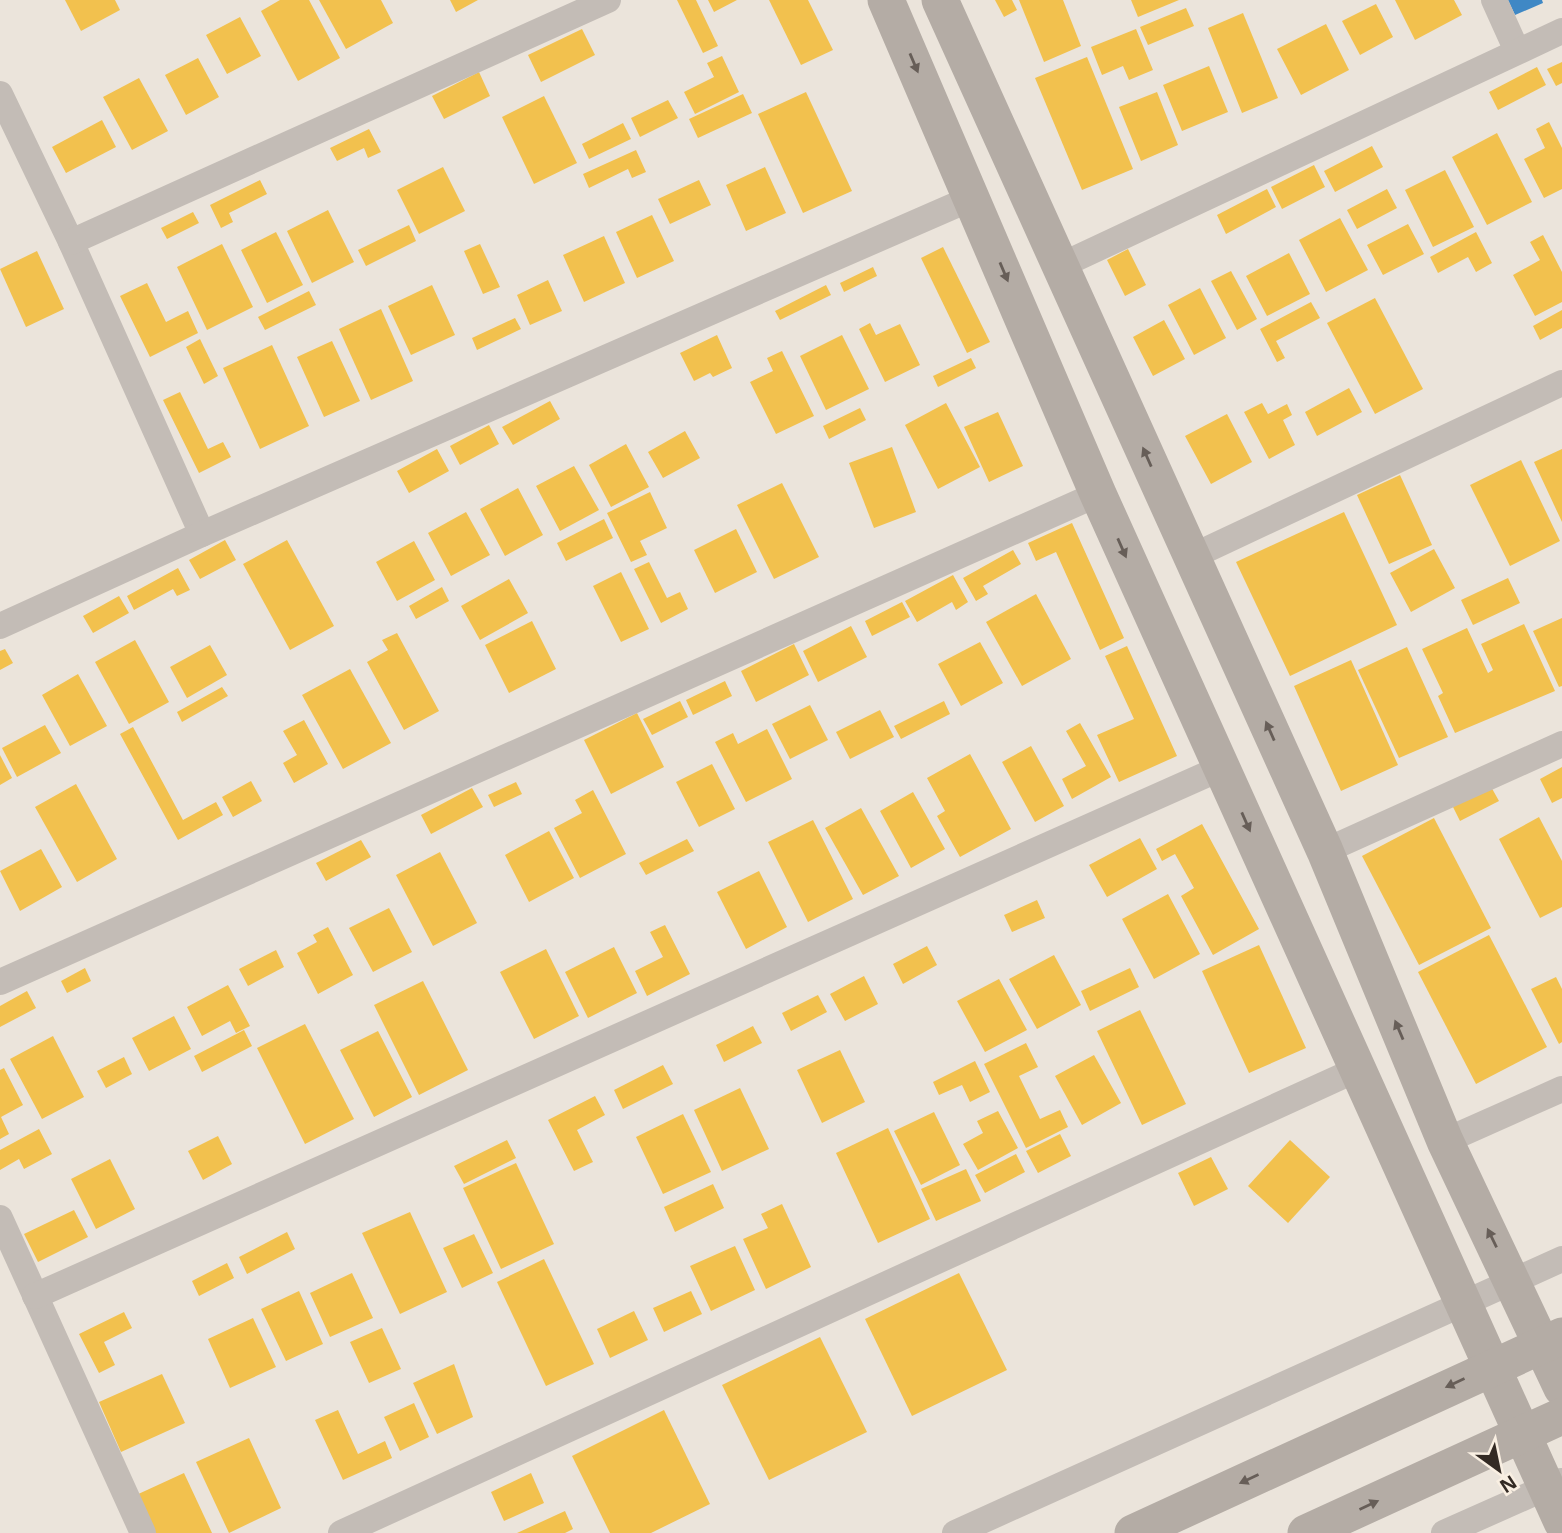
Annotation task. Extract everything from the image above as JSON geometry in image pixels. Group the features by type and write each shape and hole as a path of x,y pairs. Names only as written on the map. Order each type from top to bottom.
{"street":[{"path":"71,242 608,0"},
{"path":"887,0 1098,494 1522,1434 1554,1483 1562,1522"},
{"path":"940,0 1325,851 1445,1140 1513,1281 1552,1340 1562,1388"},
{"path":"1494,0 1517,51"},
{"path":"1062,265 1562,32"},
{"path":"0,94 71,242 202,534"},
{"path":"0,626 202,534 972,198"},
{"path":"1191,557 1562,383"},
{"path":"0,982 1098,494"},
{"path":"1325,851 1562,744"},
{"path":"36,1296 1222,768"},
{"path":"341,1533 1358,1069"},
{"path":"1445,1140 1562,1089"},
{"path":"0,1218 143,1533"},
{"path":"956,1533 1562,1259"},
{"path":"1133,1533 1552,1340"},
{"path":"1306,1533 1562,1416"},
{"path":"1444,1533 1554,1483"}],"building: Homes":[{"path":"65,0 115,0 120,10 81,31"},
{"path":"280,0 309,0 340,58 298,81 261,11"},
{"path":"319,0 381,0 393,23 346,49"},
{"path":"450,0 478,0 456,12"},
{"path":"677,0 696,0 718,46 703,53"},
{"path":"708,0 737,0 714,12"},
{"path":"769,0 808,0 833,50 801,65"},
{"path":"995,0 1012,0 1017,10 1004,17"},
{"path":"1019,0 1063,0 1081,46 1044,62"},
{"path":"1131,0 1179,0 1138,17"},
{"path":"1395,0 1454,0 1462,15 1415,40"},
{"path":"1376,4 1393,37 1360,55 1342,21"},
{"path":"1186,8 1194,26 1148,45 1140,27"},
{"path":"1243,13 1278,98 1242,113 1208,28"},
{"path":"240,17 261,56 227,74 206,35"},
{"path":"1326,24 1349,70 1301,95 1277,49"},
{"path":"582,29 595,55 541,82 528,55"},
{"path":"1136,29 1153,70 1129,80 1123,66 1102,75 1091,47"},
{"path":"722,56 739,92 695,114 684,92 714,77 707,63"},
{"path":"1087,57 1133,169 1082,190 1035,78"},
{"path":"198,58 219,97 186,115 165,75"},
{"path":"1562,62 1562,83 1556,86 1547,69"},
{"path":"1209,66 1228,112 1182,131 1163,85"},
{"path":"1537,67 1546,85 1498,110 1489,92"},
{"path":"479,72 490,96 444,119 432,96"},
{"path":"139,78 168,131 132,150 103,97"},
{"path":"806,92 852,191 803,213 758,114"},
{"path":"1157,92 1178,145 1141,161 1119,107"},
{"path":"743,94 752,113 698,138 689,119"},
{"path":"544,96 577,163 534,184 502,117"},
{"path":"668,100 678,118 640,137 631,118"},
{"path":"102,120 116,147 66,173 52,147"},
{"path":"1549,122 1562,148 1562,189 1544,198 1524,159 1545,148 1536,129"},
{"path":"623,123 631,139 589,159 582,144"},
{"path":"369,129 381,152 368,158 364,148 337,161 330,148"},
{"path":"1497,133 1532,202 1487,225 1452,157"},
{"path":"1372,146 1383,167 1335,192 1324,171"},
{"path":"636,150 646,172 632,178 628,169 589,188 583,174"},
{"path":"1314,165 1325,187 1282,209 1271,187"},
{"path":"443,167 465,211 419,234 397,190"},
{"path":"765,167 786,213 746,231 726,185"},
{"path":"1445,170 1474,227 1433,247 1405,190"},
{"path":"260,180 267,194 229,213 233,222 221,228 210,205"},
{"path":"699,180 711,205 670,224 658,199"},
{"path":"1267,189 1276,207 1226,234 1217,215"},
{"path":"1387,189 1397,208 1357,229 1347,210"},
{"path":"328,210 354,262 312,283 287,231"},
{"path":"193,212 199,223 167,239 161,228"},
{"path":"652,215 674,261 637,278 616,232"},
{"path":"1340,218 1368,270 1326,292 1299,240"},
{"path":"1408,224 1424,254 1383,275 1367,245"},
{"path":"409,225 416,241 366,266 358,250"},
{"path":"276,232 303,285 267,303 241,250"},
{"path":"1476,232 1492,263 1476,272 1468,257 1438,273 1430,257"},
{"path":"1543,235 1562,272 1562,302 1535,316 1513,275 1540,260 1530,242"},
{"path":"604,236 625,283 584,302 563,255"},
{"path":"222,244 253,307 207,330 177,267"},
{"path":"480,244 500,287 483,294 464,251"},
{"path":"943,247 990,342 967,353 921,258"},
{"path":"1128,249 1146,285 1125,296 1107,260"},
{"path":"37,251 64,309 26,327 0,269"},
{"path":"1289,253 1310,294 1267,316 1246,276"},
{"path":"873,267 877,276 844,292 840,283"},
{"path":"1231,271 1257,319 1237,330 1211,281"},
{"path":"548,280 562,311 530,325 517,295"},
{"path":"147,283 166,322 188,311 198,333 150,357 120,296"},
{"path":"432,285 455,335 411,355 388,306"},
{"path":"826,285 831,295 780,320 775,311"},
{"path":"1200,288 1226,338 1194,355 1168,305"},
{"path":"309,291 316,305 265,330 258,317"},
{"path":"1375,298 1423,389 1375,414 1327,323"},
{"path":"1311,302 1320,318 1276,341 1285,358 1277,362 1260,329"},
{"path":"381,309 413,381 371,400 339,329"},
{"path":"1562,310 1562,328 1540,340 1533,326"},
{"path":"515,318 521,329 477,350 472,338"},
{"path":"1164,320 1185,359 1153,376 1133,337"},
{"path":"870,323 876,335 900,324 920,365 885,382 859,329"},
{"path":"717,335 732,368 713,377 710,373 694,381 680,353"},
{"path":"842,335 869,389 826,410 800,356"},
{"path":"200,339 218,376 204,384 186,347"},
{"path":"332,341 360,401 324,417 297,357"},
{"path":"272,345 309,426 260,449 223,368"},
{"path":"782,351 814,416 776,434 750,382 773,371 767,358"},
{"path":"971,358 976,368 938,387 933,376"},
{"path":"1349,388 1362,412 1317,436 1305,412"},
{"path":"180,392 208,449 223,442 231,457 199,473 163,400"},
{"path":"550,401 560,419 513,445 502,427"},
{"path":"946,403 980,467 938,489 905,425"},
{"path":"1262,403 1268,414 1287,404 1292,415 1283,420 1295,445 1269,459 1244,412"},
{"path":"860,408 866,420 829,439 823,426"},
{"path":"998,412 1023,466 989,482 964,427"},
{"path":"1227,414 1252,462 1211,484 1185,436"},
{"path":"489,425 499,444 460,465 450,446"},
{"path":"685,431 700,458 663,478 648,452"},
{"path":"626,444 649,487 611,507 589,465"},
{"path":"892,447 916,512 874,528 849,463"},
{"path":"437,449 449,471 409,493 397,471"},
{"path":"1562,449 1562,522 1534,462"},
{"path":"1521,460 1560,541 1510,566 1470,485"},
{"path":"574,466 599,510 560,531 536,486"},
{"path":"1400,475 1432,545 1389,564 1357,495"},
{"path":"782,483 819,557 774,579 737,505"},
{"path":"518,488 543,535 505,556 480,509"},
{"path":"650,492 667,528 640,541 647,555 631,562 607,513"},
{"path":"466,512 490,555 451,576 428,533"},
{"path":"1344,512 1397,625 1290,676 1236,562"},
{"path":"604,519 613,538 566,561 557,543"},
{"path":"1072,523 1124,638 1100,650 1056,552 1036,561 1028,543"},
{"path":"736,529 757,572 715,593 694,550"},
{"path":"225,540 236,560 200,579 189,560"},
{"path":"287,540 334,626 290,650 243,564"},
{"path":"414,541 435,580 397,601 376,562"},
{"path":"1434,549 1455,588 1411,612 1390,573"},
{"path":"1013,550 1021,564 983,586 988,594 976,601 963,578"},
{"path":"649,562 667,598 680,592 688,609 661,623 634,569"},
{"path":"178,568 190,590 177,596 173,589 134,610 127,596"},
{"path":"621,572 649,629 621,642 593,586"},
{"path":"953,575 968,602 956,610 952,602 917,622 905,601"},
{"path":"1508,578 1520,603 1473,625 1461,600"},
{"path":"509,579 528,613 480,640 461,606"},
{"path":"442,587 449,601 416,619 409,606"},
{"path":"1036,594 1071,659 1022,686 986,622"},
{"path":"119,596 129,613 93,633 83,616"},
{"path":"902,602 910,617 872,636 865,621"},
{"path":"1562,618 1562,686 1559,687 1533,631"},
{"path":"532,621 556,669 509,693 485,645"},
{"path":"1524,624 1555,691 1455,733 1438,696 1443,693 1422,649 1467,628 1488,673 1493,670 1481,644"},
{"path":"851,626 867,657 818,682 803,651"},
{"path":"397,633 439,711 404,730 367,662 388,650 382,640"},
{"path":"135,640 169,702 129,724 95,662"},
{"path":"980,642 1003,683 961,706 938,664"},
{"path":"794,644 809,675 756,702 741,671"},
{"path":"210,645 227,675 187,698 170,667"},
{"path":"1127,646 1177,756 1119,782 1097,735 1134,719 1105,656"},
{"path":"1407,647 1448,737 1399,758 1358,670"},
{"path":"5,649 13,663 0,670 0,651"},
{"path":"1351,660 1398,765 1341,791 1294,686"},
{"path":"350,669 391,743 343,769 302,695"},
{"path":"78,674 107,726 70,746 42,695"},
{"path":"725,681 732,696 693,715 686,700"},
{"path":"222,687 228,696 182,722 177,712"},
{"path":"680,701 688,717 652,735 643,719"},
{"path":"944,701 950,714 901,739 894,726"},
{"path":"810,705 828,740 790,759 772,724"},
{"path":"880,710 894,737 850,759 836,732"},
{"path":"637,713 664,767 611,794 584,740"},
{"path":"304,720 328,764 294,783 283,763 297,755 283,731"},
{"path":"1080,723 1111,777 1072,799 1062,779 1086,766 1066,731"},
{"path":"45,725 61,753 17,777 2,748"},
{"path":"133,727 183,820 216,802 223,815 178,840 120,734"},
{"path":"767,729 792,779 746,802 715,742 733,733 738,744"},
{"path":"1031,746 1064,806 1035,822 1002,762"},
{"path":"970,754 1011,829 960,857 937,816 945,811 927,778"},
{"path":"0,755 12,778 0,785"},
{"path":"712,764 735,809 699,827 676,782"},
{"path":"1562,767 1562,798 1552,803 1540,779"},
{"path":"251,781 262,801 233,817 222,797"},
{"path":"516,782 522,794 494,807 488,795"},
{"path":"76,784 117,859 77,882 35,807"},
{"path":"1490,785 1499,801 1460,821 1452,805"},
{"path":"472,788 483,807 431,834 421,815"},
{"path":"593,790 626,854 580,878 554,828 582,813 575,800"},
{"path":"913,792 945,849 911,868 880,811"},
{"path":"861,808 899,876 863,895 825,828"},
{"path":"1539,817 1562,861 1562,907 1540,918 1499,839"},
{"path":"1434,818 1491,928 1419,965 1362,856"},
{"path":"813,820 853,899 808,922 768,842"},
{"path":"1202,824 1259,929 1213,955 1181,896 1194,888 1175,854 1162,861 1156,849"},
{"path":"549,831 574,878 529,902 505,855"},
{"path":"1140,838 1157,869 1107,897 1089,865"},
{"path":"687,839 694,851 646,875 639,863"},
{"path":"361,840 371,857 326,881 316,863"},
{"path":"41,849 62,887 20,911 0,871"},
{"path":"440,852 477,923 433,946 396,875"},
{"path":"759,871 787,927 746,949 717,892"},
{"path":"1168,894 1200,954 1154,979 1122,919"},
{"path":"1037,900 1045,918 1012,932 1004,915"},
{"path":"389,908 412,952 373,972 349,928"},
{"path":"665,925 690,974 647,996 635,971 663,957 650,932"},
{"path":"328,927 353,975 318,994 297,953 317,942 313,935"},
{"path":"1489,935 1547,1047 1476,1084 1418,972"},
{"path":"1259,945 1306,1048 1249,1073 1202,971"},
{"path":"927,946 937,965 903,984 893,964"},
{"path":"614,947 637,993 588,1018 565,972"},
{"path":"546,949 579,1016 534,1039 500,972"},
{"path":"276,950 284,967 248,986 239,969"},
{"path":"1054,955 1081,1005 1037,1029 1009,979"},
{"path":"85,968 91,981 67,993 61,981"},
{"path":"1130,968 1139,987 1090,1011 1081,991"},
{"path":"864,976 878,1004 845,1021 830,994"},
{"path":"1556,977 1562,989 1562,1042 1559,1044 1531,989"},
{"path":"999,979 1027,1030 985,1052 957,1001"},
{"path":"423,981 468,1070 419,1095 374,1005"},
{"path":"228,985 250,1026 236,1033 230,1021 202,1036 187,1007"},
{"path":"27,991 36,1008 0,1027 0,1006"},
{"path":"818,995 827,1012 791,1031 782,1013"},
{"path":"1140,1010 1186,1104 1142,1125 1097,1031"},
{"path":"174,1016 191,1049 149,1071 132,1038"},
{"path":"305,1024 354,1119 305,1144 257,1048"},
{"path":"753,1026 762,1043 724,1062 716,1045"},
{"path":"244,1030 252,1046 202,1072 194,1056"},
{"path":"378,1031 412,1097 374,1117 340,1050"},
{"path":"53,1036 84,1097 42,1119 10,1059"},
{"path":"1026,1043 1038,1067 1019,1076 1040,1119 1060,1110 1068,1127 1026,1148 984,1064"},
{"path":"840,1050 865,1102 822,1123 797,1070"},
{"path":"1094,1055 1121,1103 1082,1125 1055,1076"},
{"path":"124,1057 132,1074 106,1088 97,1071"},
{"path":"975,1061 990,1092 970,1102 962,1085 939,1095 933,1082"},
{"path":"663,1065 673,1084 623,1109 614,1090"},
{"path":"4,1068 23,1105 1,1117 9,1134 0,1139 0,1070"},
{"path":"740,1088 769,1149 722,1171 694,1110"},
{"path":"595,1096 605,1115 577,1130 593,1162 574,1171 548,1120"},
{"path":"998,1111 1018,1148 978,1170 963,1144 983,1133 977,1121"},
{"path":"934,1112 960,1165 921,1185 894,1131"},
{"path":"683,1114 711,1172 663,1194 636,1137"},
{"path":"888,1128 930,1219 878,1243 836,1153"},
{"path":"39,1129 52,1154 24,1169 19,1159 0,1170 0,1150"},
{"path":"1060,1134 1071,1156 1038,1173 1026,1151"},
{"path":"218,1136 232,1164 203,1180 188,1151"},
{"path":"507,1140 516,1158 464,1184 454,1166"},
{"path":"1290,1140 1330,1177 1288,1223 1248,1186"},
{"path":"1016,1154 1025,1172 985,1193 975,1175"},
{"path":"1211,1157 1228,1189 1194,1206 1178,1173"},
{"path":"110,1159 135,1209 96,1229 71,1179"},
{"path":"516,1163 554,1244 501,1269 463,1188"},
{"path":"966,1169 981,1201 936,1221 921,1189"},
{"path":"713,1184 724,1208 675,1232 664,1207"},
{"path":"782,1204 811,1267 766,1289 743,1239 768,1228 761,1214"},
{"path":"74,1210 88,1237 38,1262 24,1234"},
{"path":"410,1212 447,1292 400,1314 362,1233"},
{"path":"287,1232 295,1249 247,1274 239,1257"},
{"path":"474,1234 493,1273 462,1288 443,1248"},
{"path":"735,1246 755,1290 711,1311 690,1266"},
{"path":"544,1259 594,1364 546,1386 497,1282"},
{"path":"227,1263 234,1278 199,1296 192,1281"},
{"path":"352,1273 373,1318 330,1337 310,1293"},
{"path":"959,1273 1007,1370 912,1416 865,1319"},
{"path":"299,1291 323,1344 286,1361 261,1309"},
{"path":"691,1291 702,1314 664,1332 653,1308"},
{"path":"634,1311 648,1340 610,1358 597,1329"},
{"path":"124,1312 132,1328 104,1342 115,1365 99,1373 79,1334"},
{"path":"253,1318 276,1367 230,1388 208,1339"},
{"path":"382,1328 401,1369 369,1383 350,1342"},
{"path":"820,1337 867,1432 769,1480 722,1385"},
{"path":"454,1364 473,1417 437,1434 413,1383"},
{"path":"162,1374 185,1423 121,1452 99,1402"},
{"path":"414,1403 429,1437 400,1451 384,1417"},
{"path":"338,1410 358,1454 385,1441 392,1458 343,1480 315,1420"},
{"path":"664,1410 710,1504 651,1533 610,1533 572,1456"},
{"path":"249,1438 281,1508 229,1533 196,1462"},
{"path":"184,1473 212,1533 152,1533 134,1496"},
{"path":"531,1473 544,1503 504,1521 491,1492"},
{"path":"565,1511 573,1529 565,1533 517,1533"}],"building: Schools":[{"path":"1508,0 1542,0 1543,3 1515,15"}]}
